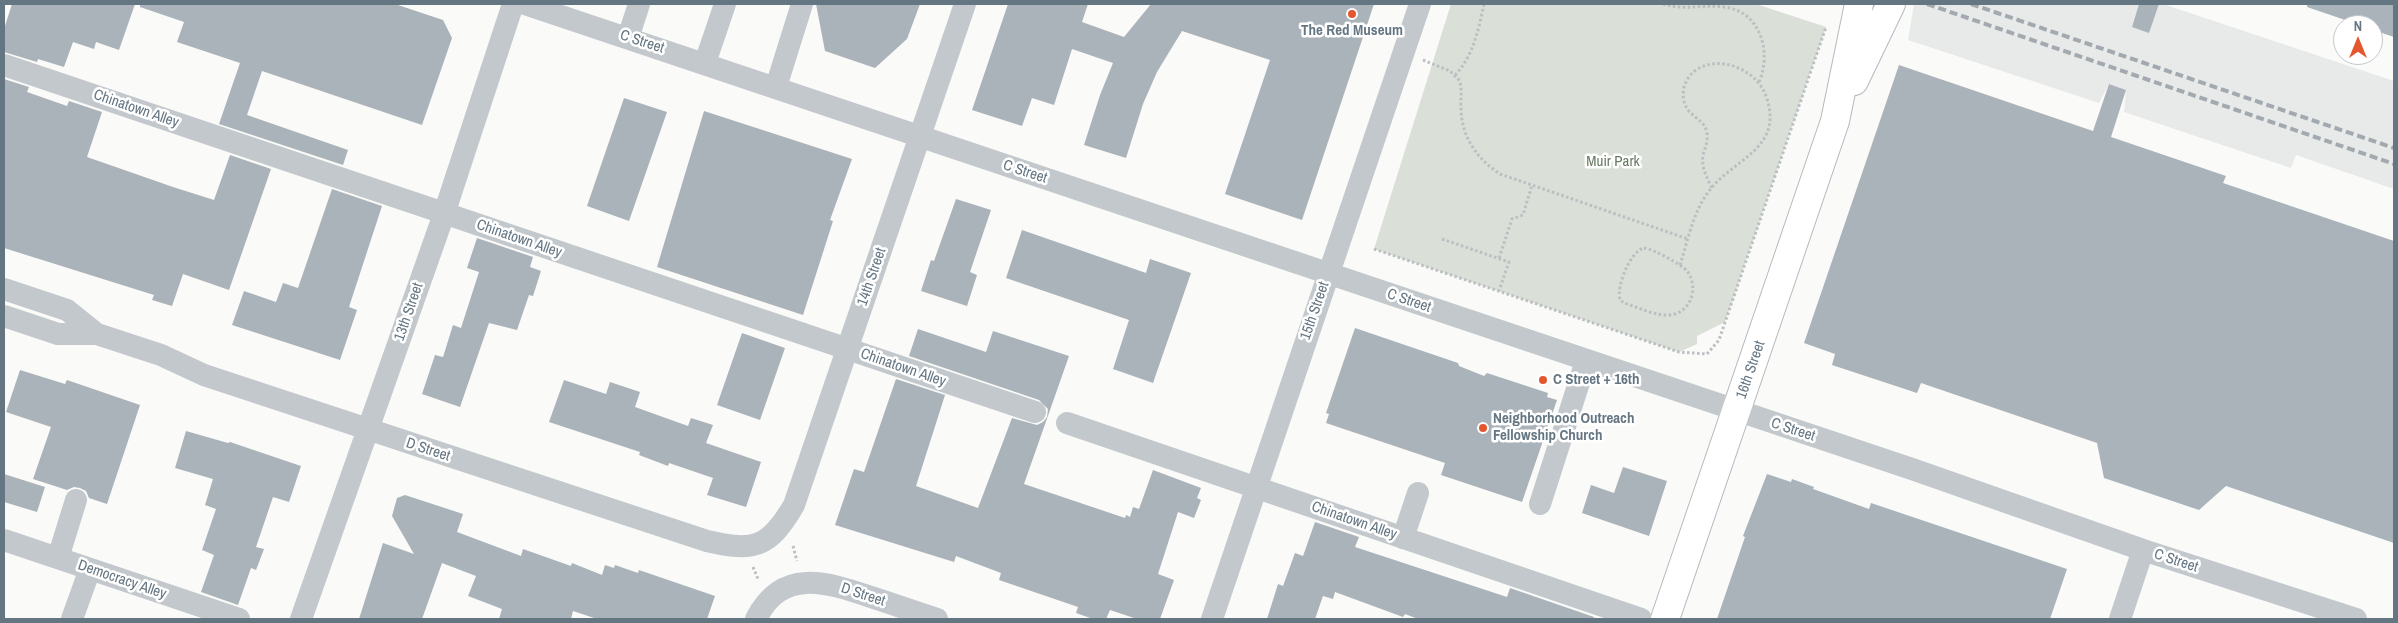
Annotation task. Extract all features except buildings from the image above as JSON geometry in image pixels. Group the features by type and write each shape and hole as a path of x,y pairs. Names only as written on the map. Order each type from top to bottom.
{"main road":[{"name":"16th Street","path":"1835,121 1859,4"},
{"name":"16th Street","path":"1665,619 1835,121 1890,4"}],"street":[{"name":"13th Street","path":"302,619 444,214 513,4"},
{"name":"C Street","path":"525,4 1912,469 2143,550 2356,619"},
{"path":"628,38 639,4"},
{"path":"705,63 725,4"},
{"path":"776,87 802,4"},
{"name":"14th Street","path":"757,544 784,522 794,506 965,4"},
{"name":"15th Street","path":"1212,619 1255,486 1420,4"},
{"name":"Chinatown Alley","path":"4,64 1035,412"},
{"name":"D Street","path":"4,289 67,310 96,334"},
{"name":"D Street","path":"4,316 58,334 96,334 161,355 204,375 707,541 731,546 757,544"},
{"path":"1540,504 1586,361"},
{"name":"Chinatown Alley","path":"1067,423 1641,619"},
{"path":"1403,538 1418,493"},
{"path":"58,558 76,500"},
{"name":"Democracy Alley","path":"4,540 239,619"},
{"path":"2120,619 2143,550"},
{"path":"72,619 90,569"},
{"name":"D Street","path":"787,588 809,582 839,587 937,619"},
{"path":"756,619 787,588"},
{"name":"C Street","path":"2293,598 2330,619"}],"path":[{"path":"1455,75 1465,64 1484,4"},
{"path":"1663,4 1685,8 1726,7 1743,15 1758,30 1764,44 1766,60 1759,82"},
{"path":"1374,250 1679,352 1707,354 1719,340 1826,27"},
{"path":"1404,53 1442,67 1455,75 1461,84 1462,122 1474,151 1500,174 1688,238"},
{"path":"1680,265 1699,209 1712,188 1764,141 1769,123 1769,106 1759,82 1744,70 1719,63 1706,65 1695,71 1684,88 1685,103 1689,111 1701,120 1707,133 1702,162 1712,188"},
{"path":"1499,258 1512,219 1523,215 1532,185"},
{"path":"1442,239 1509,262 1498,291"},
{"path":"1644,248 1652,250 1680,265 1688,272 1693,287 1691,299 1682,310 1670,315 1662,315 1620,300 1620,290 1629,262 1636,251 1644,248"},
{"path":"757,544 753,568 758,580 787,588 797,561 784,522"}],"shaded area":[{"path":"1914,4 2139,4 2132,27 2149,32 2159,4 2163,4 2333,61 2333,65 2346,65 2394,81 2394,189 2296,155 2291,168 2124,112 2126,90 2109,84 2099,103 1908,40"}],"green space":[{"name":"Muir Park","path":"1451,4 1756,4 1826,27 1725,322 1697,336 1697,344 1679,352 1374,249"}],"railway":[{"path":"1927,4 2394,164"},
{"path":"1971,4 2394,148"}],"place":[{"name":"The Red Museum","path":"1352,14"},
{"name":"C Street + 16th","path":"1543,380"},
{"name":"Neighborhood Outreach Fellowship Church","path":"1483,428"}]}
